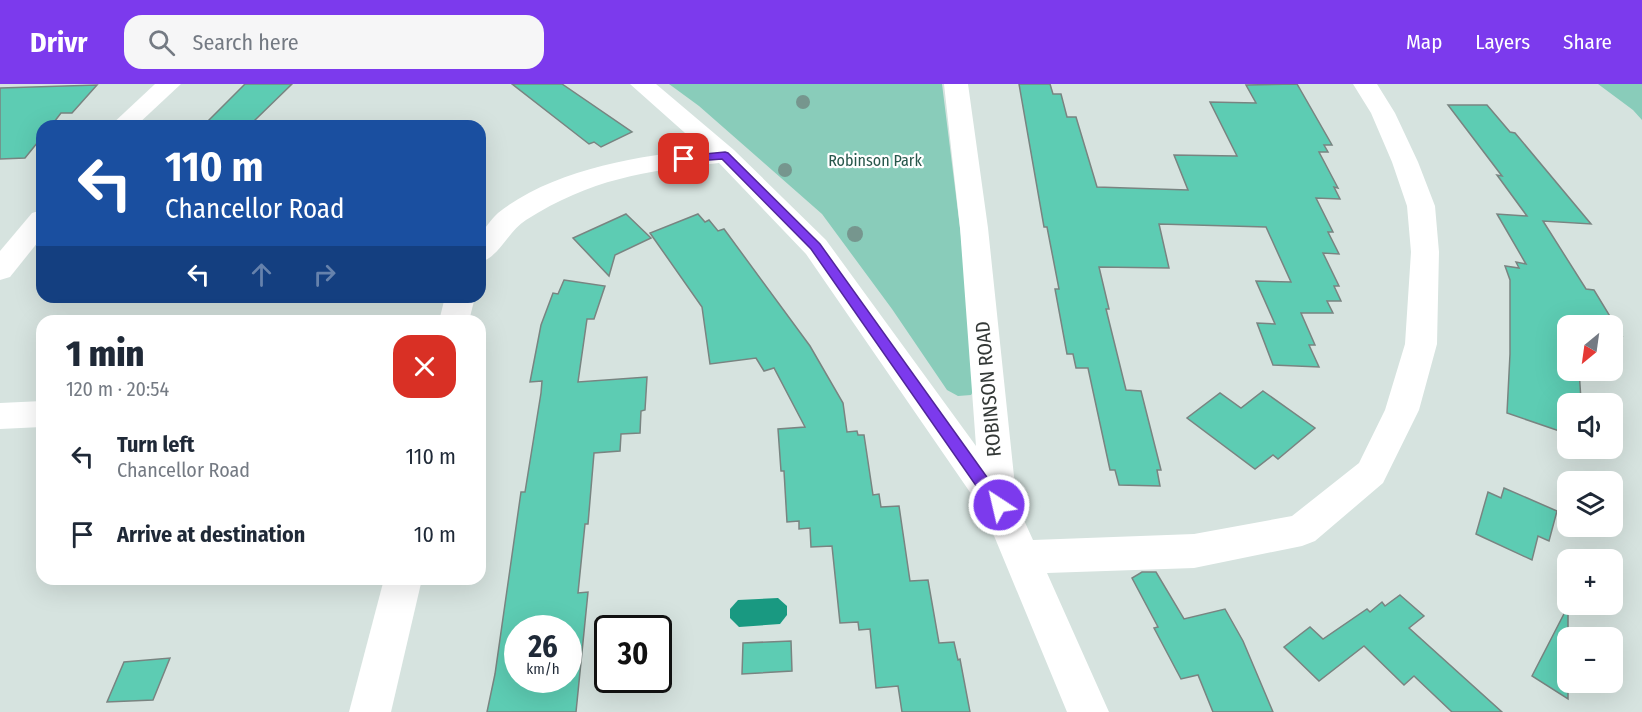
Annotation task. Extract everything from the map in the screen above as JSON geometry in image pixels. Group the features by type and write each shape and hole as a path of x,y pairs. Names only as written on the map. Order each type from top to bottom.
{"street":[{"path":"129,120 169,84"},
{"path":"642,84 725,155 816,247 999,505"},
{"name":"ROBINSON ROAD","path":"956,84 974,228 999,505 1088,712"},
{"path":"1022,557 1194,551 1302,530 1371,473 1402,410 1421,344 1425,252 1420,206 1409,173 1383,113 1365,84"},
{"path":"486,246 507,220 546,196 592,177 663,160 725,155"},
{"path":"0,270 36,226"},
{"path":"0,416 36,414"},
{"path":"370,712 402,585"}],"green space":[{"name":"Robinson Park","path":"669,84 942,84 961,236 975,388 971,395 958,396 947,390 892,309 822,214 699,106"},
{"path":"1598,84 1642,84 1642,120 1633,110"}],"shaded area":[{"path":"778,598 787,606 787,615 780,624 739,627 730,618 730,609 738,600"}],"building":[{"path":"245,84 292,84 255,120 209,120"},
{"path":"512,84 562,84 632,132 601,147 594,142 589,144"},
{"path":"1019,84 1050,84 1053,94 1061,94 1067,117 1076,117 1097,187 1188,190 1174,155 1237,156 1210,102 1256,103 1246,85 1297,84 1332,145 1324,145 1328,152 1319,152 1338,188 1334,187 1340,199 1316,198 1333,232 1328,232 1339,254 1323,253 1339,286 1334,286 1341,301 1327,301 1333,313 1301,313 1315,345 1309,345 1319,367 1273,365 1257,323 1275,324 1256,281 1291,282 1266,227 1159,224 1169,268 1099,267 1109,309 1106,309 1126,390 1141,391 1161,470 1157,470 1160,486 1119,485 1115,470 1110,470 1088,368 1076,368 1073,354 1067,354 1055,289 1059,289 1047,227 1044,227"},
{"path":"97,85 72,113 61,113 56,120 36,120 36,144 25,158 0,159 0,88"},
{"path":"1448,105 1487,105 1510,132 1515,133 1591,224 1543,221 1586,289 1594,290 1609,315 1557,315 1557,381 1580,381 1581,393 1557,393 1557,430 1507,413 1510,280 1505,266 1519,268 1516,262 1526,264 1497,214 1527,216 1497,175 1502,176"},
{"path":"626,214 651,238 615,255 609,276 573,238"},
{"path":"698,214 705,222 709,220 718,231 724,229 810,346 843,403 847,432 857,431 858,435 864,435 873,495 879,494 881,507 899,506 910,581 928,580 939,643 954,642 958,660 960,659 970,712 902,712 898,686 876,688 870,629 859,630 858,622 840,623 832,546 811,547 810,528 799,529 799,521 787,522 784,471 781,471 778,429 805,427 774,368 764,371 756,358 710,364 702,307 650,233"},
{"path":"564,280 605,286 594,319 587,319 578,382 647,377 645,410 641,411 640,433 621,434 620,451 594,453 588,524 585,524 578,593 588,592 582,652 582,615 504,615 504,693 578,693 576,712 487,712 495,674 521,492 525,492 541,393 542,381 530,382 541,325 553,293 558,294"},
{"path":"1263,391 1315,428 1278,459 1273,455 1255,469 1187,418 1220,393 1241,408"},
{"path":"1504,488 1557,511 1549,541 1538,536 1532,560 1476,534 1488,492 1501,498"},
{"path":"1142,572 1156,572 1184,619 1225,609 1243,641 1273,712 1213,712 1198,675 1181,679 1154,628 1158,627 1132,578"},
{"path":"1400,595 1424,616 1409,628 1502,712 1452,712 1414,676 1404,685 1364,646 1319,681 1284,647 1310,627 1323,639 1367,609 1370,612 1382,602 1385,606"},
{"path":"1563,615 1568,615 1568,627 1557,627"},
{"path":"1557,627 1557,692 1532,676"},
{"path":"791,641 792,671 742,674 743,643"},
{"path":"170,658 153,700 107,702 124,662"},
{"path":"1559,693 1568,693 1568,699"}],"route":[{"path":"684,159 725,155 816,247 999,505"}]}
